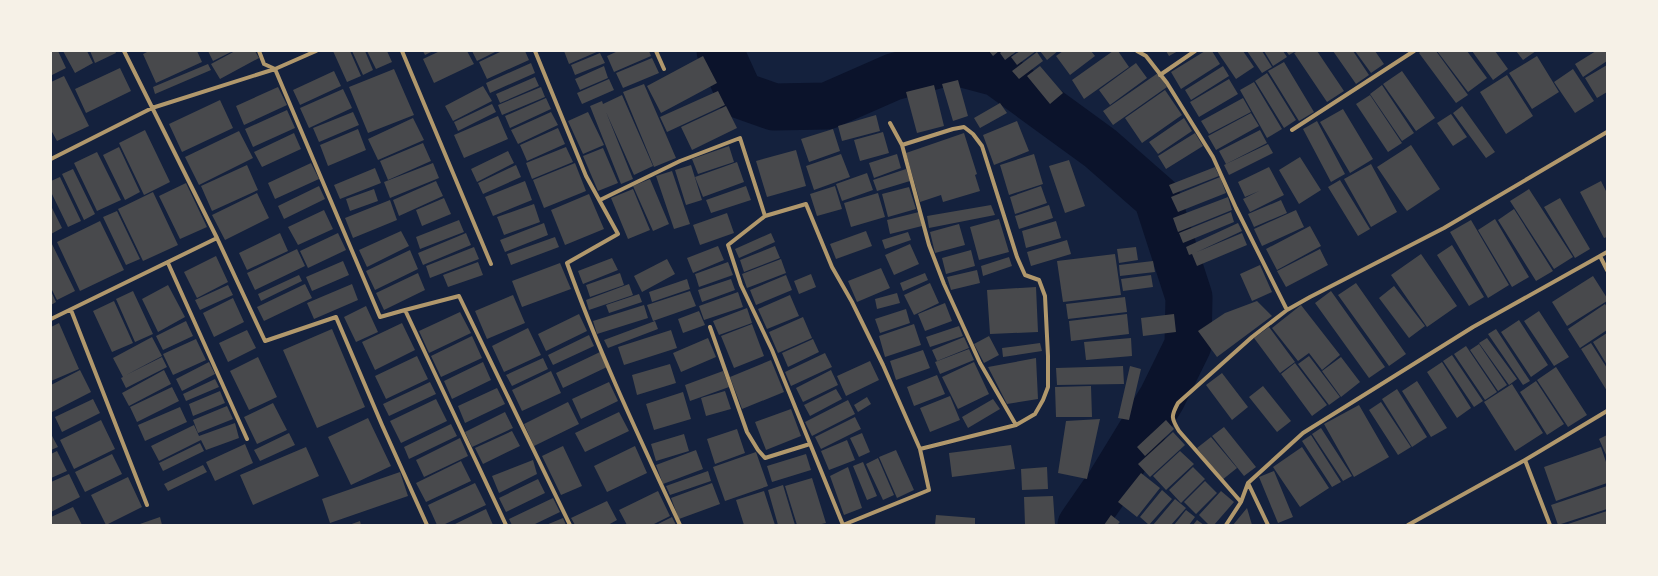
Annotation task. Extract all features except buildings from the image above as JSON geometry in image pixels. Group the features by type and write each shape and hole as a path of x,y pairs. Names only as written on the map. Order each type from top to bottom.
{"street":[{"path":"124,51 217,238 265,341 336,317 382,425 428,525"},
{"path":"259,51 264,64 275,69 380,317 459,296 570,525"},
{"path":"51,159 152,108 275,69 316,51"},
{"path":"402,51 491,264"},
{"path":"535,51 586,176 618,234 567,263 583,307 625,407 680,525"},
{"path":"656,51 664,69"},
{"path":"1137,51 1146,56 1167,83 1213,157 1236,208 1287,310"},
{"path":"1160,75 1195,51"},
{"path":"1292,130 1414,51"},
{"path":"890,123 902,145 929,245 944,284 980,363 1016,424"},
{"path":"902,145 964,127 973,134 982,146 1017,257 1025,274 1039,280 1045,296 1048,387 1043,400 1034,414 1016,424 920,449"},
{"path":"1241,502 1179,431 1173,422 1172,413 1178,403 1252,337 1287,310 1444,228 1607,132"},
{"path":"600,200 680,161 740,138 765,216"},
{"path":"806,204 832,266 852,302 883,366 920,449 929,490 843,525 810,444 772,350 741,286 728,245 765,216 806,204"},
{"path":"51,318 71,310 217,238"},
{"path":"1226,525 1241,502 1248,483 1302,433 1473,327 1607,252"},
{"path":"1600,256 1607,270"},
{"path":"168,263 247,439"},
{"path":"71,310 147,505"},
{"path":"404,310 506,525"},
{"path":"710,327 747,432 758,450 765,458 810,444"},
{"path":"1408,525 1525,460 1607,410"},
{"path":"1525,460 1550,525"},
{"path":"1248,483 1268,525"}],"waterway":[{"path":"720,51 740,95 774,107 827,106 893,77 952,61 997,73 1100,148 1157,198 1189,297 1188,345 1162,398 1110,483 1081,525"}]}
